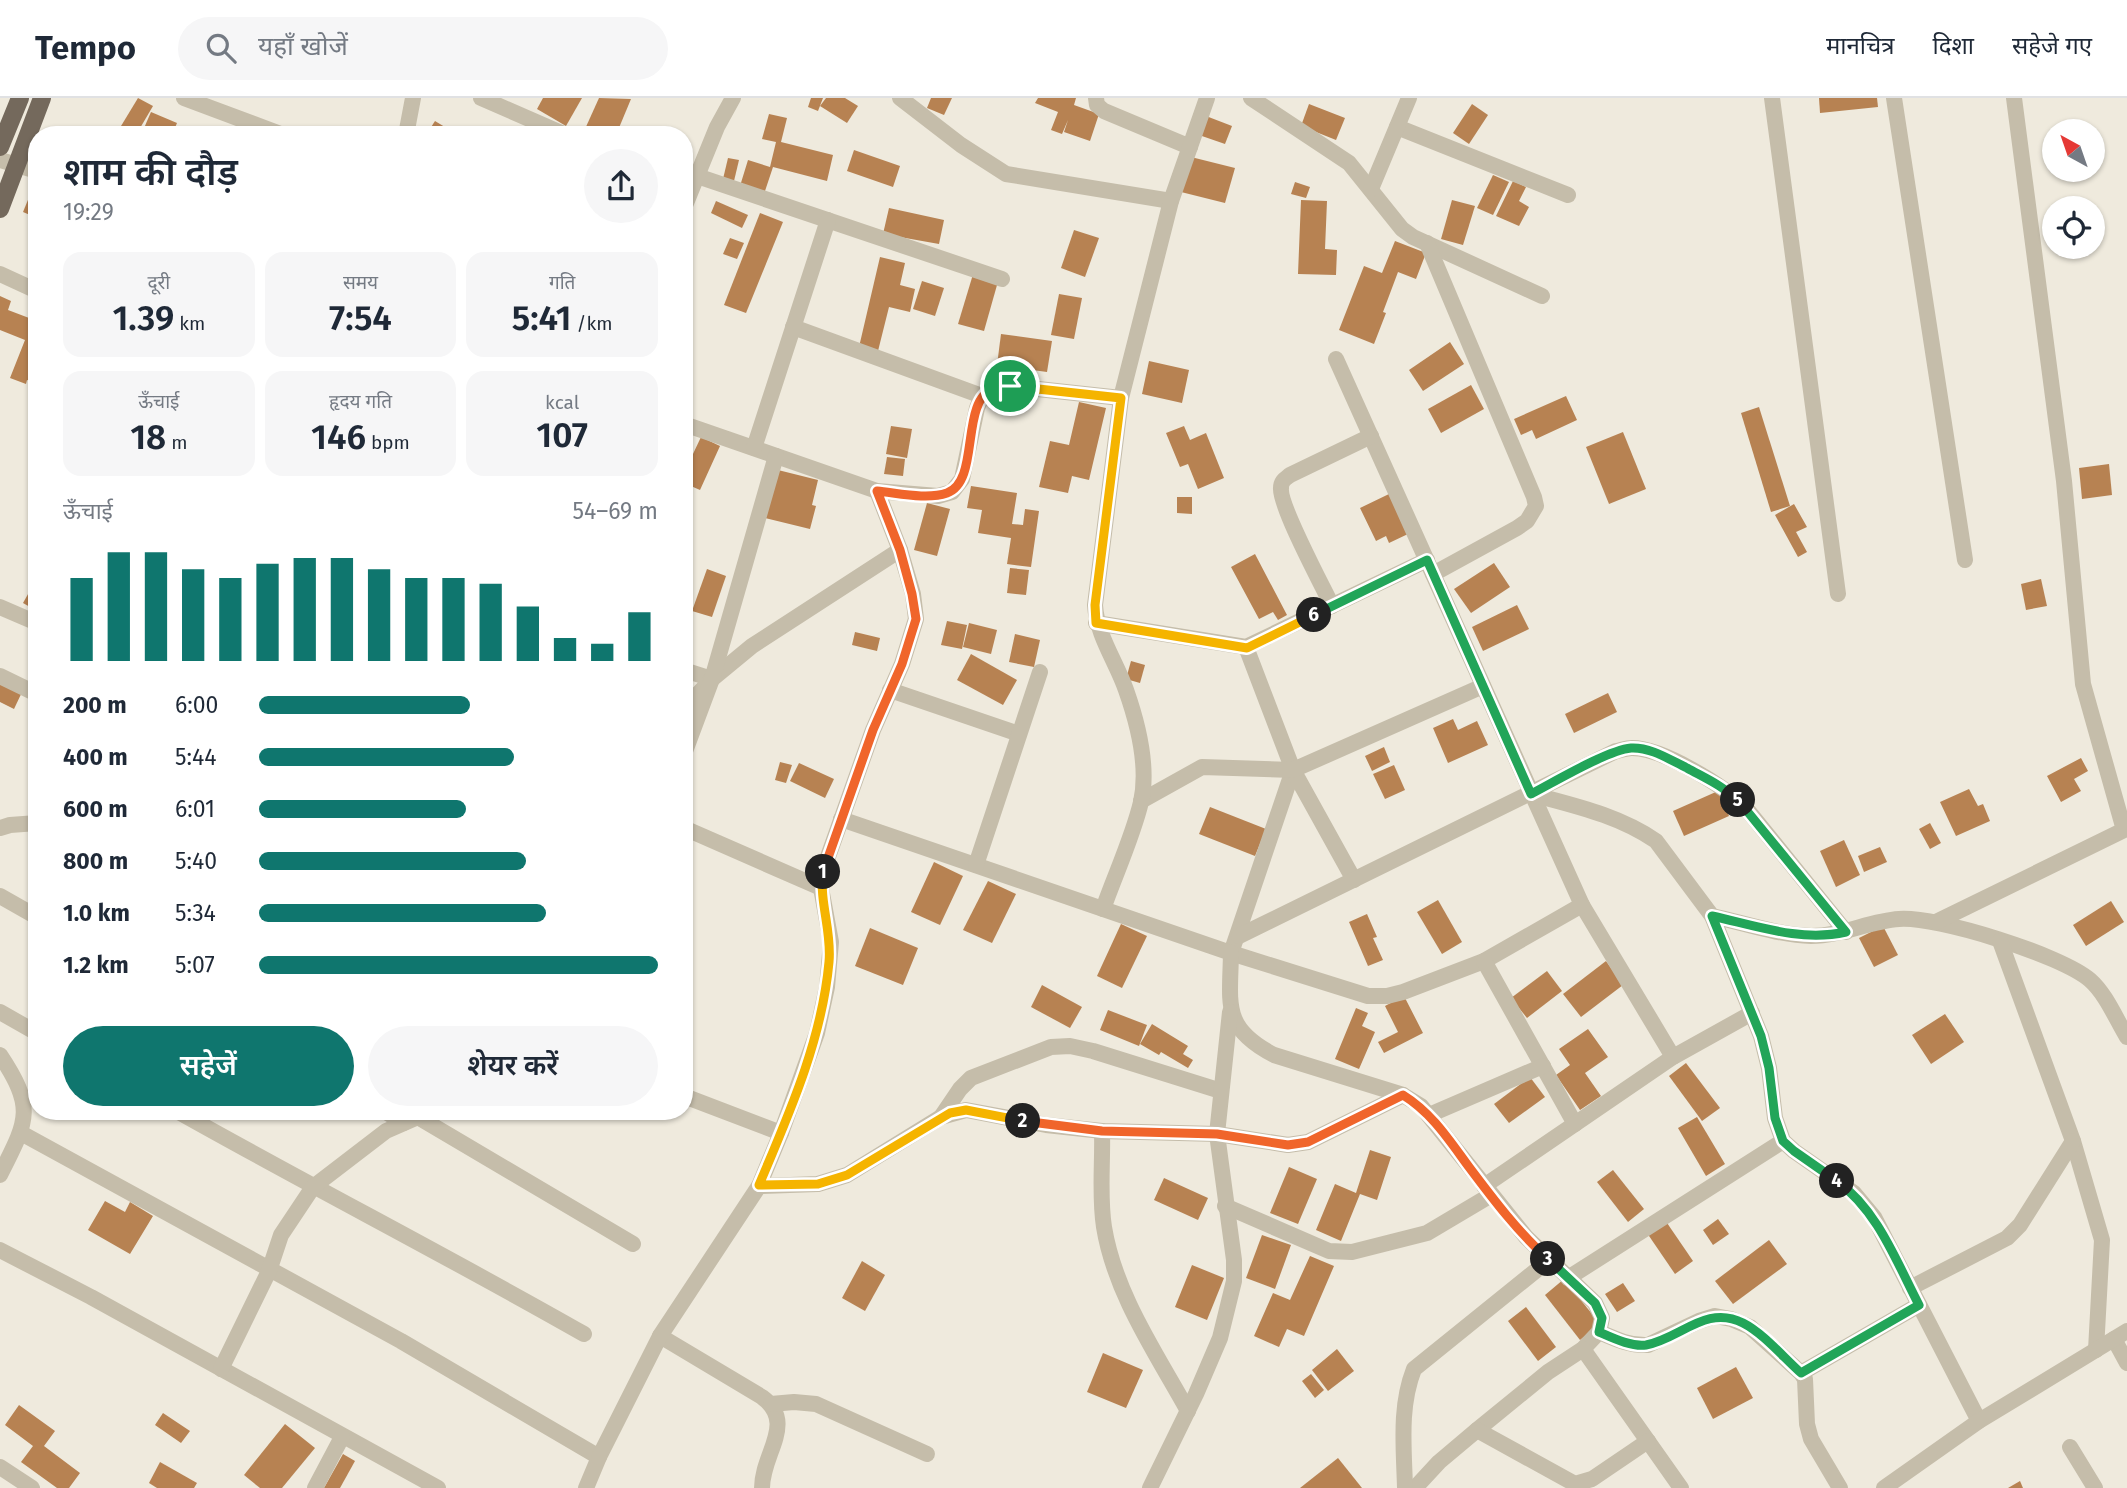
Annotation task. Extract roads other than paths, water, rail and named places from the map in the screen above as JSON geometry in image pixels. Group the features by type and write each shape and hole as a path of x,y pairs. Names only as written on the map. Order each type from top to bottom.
{"main road":[{"path":"0,147 19,98"},
{"path":"0,209 9,162 42,98"}],"street":[{"path":"184,98 259,126"},
{"path":"408,126 413,98"},
{"path":"481,98 528,126"},
{"path":"693,179 733,98"},
{"path":"900,98 961,145 1006,174 1171,201"},
{"path":"1096,98 1097,105 1104,111 1190,147"},
{"path":"1102,909 1141,801 1143,776 1136,723 1125,686 1096,623 1095,605 1121,398 1171,201 1207,98"},
{"path":"1251,98 1349,163 1402,229 1542,296"},
{"path":"1371,189 1409,98"},
{"path":"1772,98 1838,594"},
{"path":"1894,98 1965,560"},
{"path":"1936,922 2124,830 2083,684 2064,481 2014,98"},
{"path":"1397,127 1569,195"},
{"path":"9,162 28,168"},
{"path":"693,184 828,220 1002,279"},
{"path":"754,449 828,220"},
{"path":"1096,623 1247,648 1332,606 1430,567 1527,521 1536,506 1427,243"},
{"path":"0,274 28,287"},
{"path":"793,327 982,396"},
{"path":"1336,359 1582,905 1673,1057"},
{"path":"693,427 877,491 938,496 952,492 962,479 977,408 982,396 993,388 1010,386 1121,398"},
{"path":"1332,606 1285,509 1280,490 1282,481 1371,436"},
{"path":"693,730 712,679 776,456"},
{"path":"586,1488 660,1336 759,1185 817,1033 827,987 831,942 821,888 824,868 902,664 916,619 900,550 877,491"},
{"path":"693,699 712,679 752,646 900,550"},
{"path":"0,607 28,619"},
{"path":"1247,648 1293,770 1354,880"},
{"path":"976,865 1040,672"},
{"path":"693,673 712,679"},
{"path":"0,676 28,690"},
{"path":"1141,801 1202,767 1293,770 1483,686"},
{"path":"890,690 1019,734"},
{"path":"1238,936 1616,751 1632,748 1663,757 1718,785 1737,800 1846,932"},
{"path":"1150,1488 1220,1338 1234,1281 1234,1260 1217,1134 1230,1012 1231,953 1293,770"},
{"path":"1531,794 1618,819 1656,841 1712,916 1752,1013 1769,1068 1775,1118 1783,1141 1854,1193 1874,1217 1979,1421"},
{"path":"841,820 1249,961 1368,996 1404,992 1484,961 1582,905"},
{"path":"0,828 28,824"},
{"path":"693,832 821,888"},
{"path":"0,896 28,912"},
{"path":"1712,916 1807,936 1828,936 1877,922 1903,919 1936,922 2039,953 2078,971 2091,981 2127,1038"},
{"path":"2000,941 2073,1141 2102,1240 2096,1350"},
{"path":"1484,961 1575,1124"},
{"path":"0,1012 28,1028"},
{"path":"1230,1012 1242,1033 1256,1046 1274,1055 1403,1095 1421,1106 1525,1237 1595,1303 1602,1318 1599,1332 1583,1349 1548,1372 1477,1430 1439,1462 1415,1488"},
{"path":"1225,1206 1329,1251 1352,1252 1427,1233 1575,1124 1673,1057 1752,1013"},
{"path":"941,1117 960,1088 971,1078 1051,1047 1070,1046 1093,1051 1221,1091"},
{"path":"0,1055 15,1077 24,1100 24,1124 0,1175"},
{"path":"1429,1115 1543,1066"},
{"path":"759,1185 818,1184 847,1175 941,1117 966,1110 1046,1125 1102,1131 1217,1134 1288,1145 1300,1144 1403,1095"},
{"path":"693,1099 781,1133"},
{"path":"193,1120 313,1187 473,1270 584,1334"},
{"path":"221,1369 269,1271 281,1234 313,1187 374,1138 411,1120 633,1244"},
{"path":"1102,1131 1104,1223 1115,1271 1136,1318 1188,1411"},
{"path":"21,1133 401,1341 599,1457"},
{"path":"1568,1278 1783,1141"},
{"path":"1910,1288 2007,1238 2020,1225 2073,1141"},
{"path":"0,1250 438,1488"},
{"path":"1405,1488 1403,1427 1408,1384 1414,1369 1549,1260"},
{"path":"1801,1373 1919,1305"},
{"path":"1599,1332 1622,1342 1648,1345 1715,1316 1731,1318 1750,1327 1801,1373 1806,1385 1807,1424 1811,1439 1840,1488"},
{"path":"1884,1488 1979,1421 2121,1335 2127,1363"},
{"path":"660,1336 771,1404 777,1412 779,1424 763,1474 762,1488"},
{"path":"1583,1349 1681,1488"},
{"path":"771,1404 816,1404 927,1454"},
{"path":"1477,1430 1575,1484 1592,1479 1648,1441"},
{"path":"315,1488 342,1437"},
{"path":"2070,1447 2095,1488"},
{"path":"0,1467 32,1488"}]}
